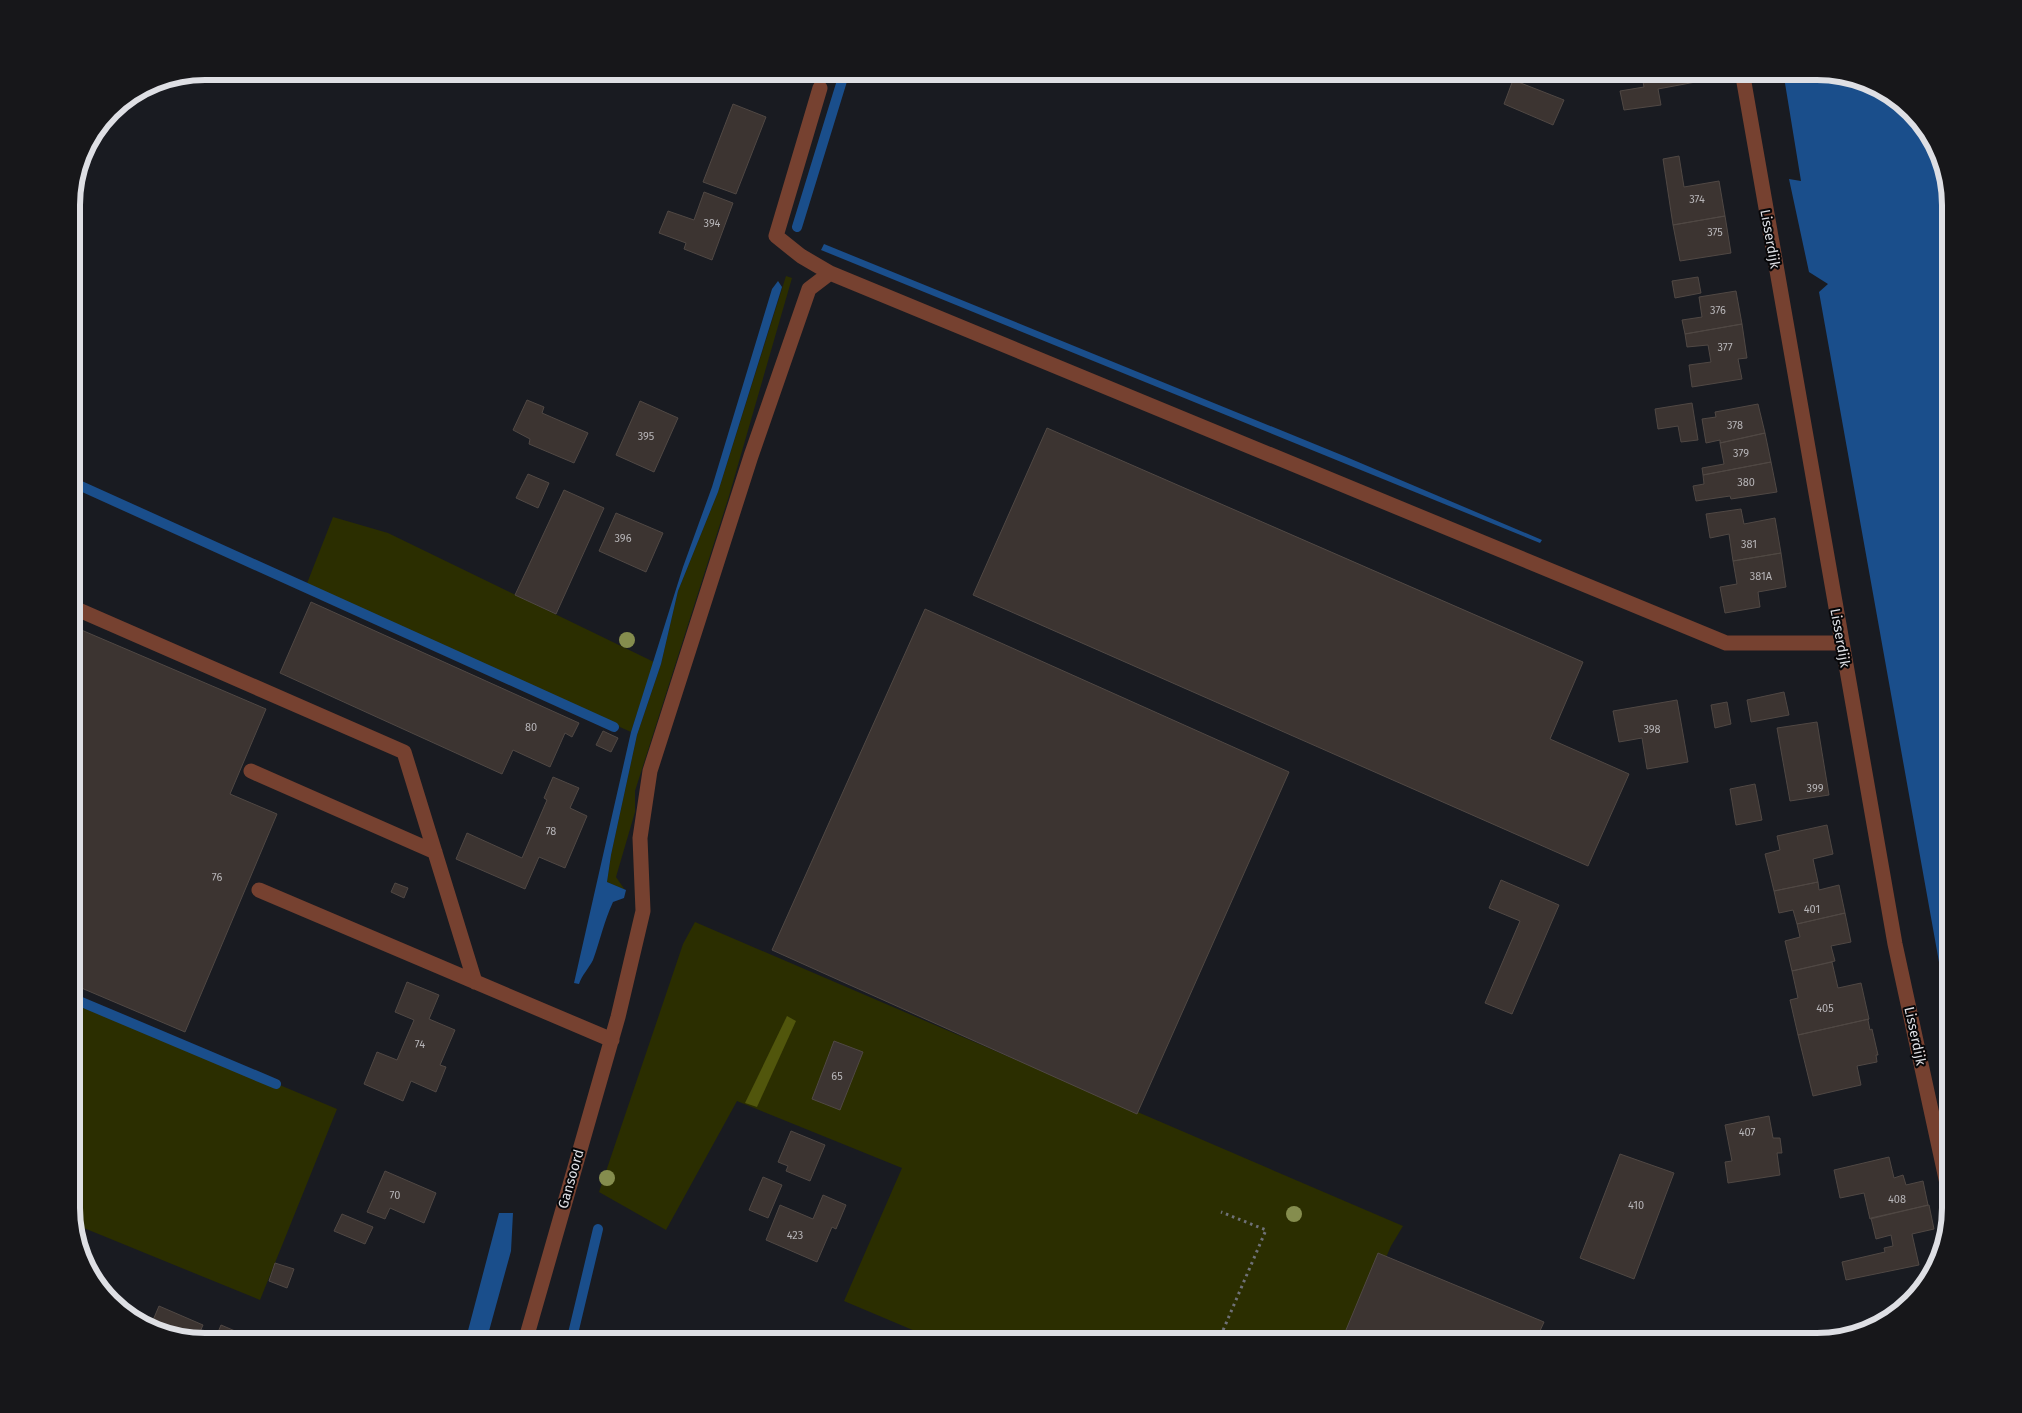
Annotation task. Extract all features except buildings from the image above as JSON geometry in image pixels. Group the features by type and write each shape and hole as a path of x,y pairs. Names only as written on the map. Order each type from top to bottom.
{"street":[{"name":"Lisserdijk","path":"1744,80 1895,944 1942,1161"},
{"path":"820,88 776,236 801,256 830,274 1726,643 1842,643"},
{"name":"Gansoord","path":"528,1333 612,1040 643,911 640,838 650,771 751,456 809,289 830,274"},
{"path":"80,610 404,752 474,982"},
{"path":"251,771 435,852"},
{"path":"259,890 612,1040"}],"path":[{"path":"1221,1212 1266,1230 1222,1333"}],"green space":[{"path":"786,276 792,278 729,496 635,791 635,812 616,877 625,890 607,882 637,735 661,664 678,591 718,492"},
{"path":"333,517 388,533 654,662 631,732 306,586"},
{"path":"695,922 1403,1226 1391,1246 1353,1333 920,1333 844,1301 902,1168 737,1101 666,1230 599,1192 683,944"},
{"path":"80,1001 337,1109 260,1300 81,1227"},
{"path":"787,1016 796,1021 757,1107 745,1103"}],"water":[{"path":"1784,80 1817,80 1849,84 1886,101 1911,123 1921,136 1932,157 1941,189 1942,979 1819,292 1828,284 1809,272 1789,179 1801,181"},
{"path":"824,244 1344,456 1542,540 1540,543 821,250"},
{"path":"778,281 782,287 718,492 678,591 661,664 637,735 607,882 626,890 624,898 613,902 593,960 579,984 574,983 631,732 683,567 712,487 772,289"},
{"path":"499,1213 513,1213 511,1251 488,1333 467,1333"}],"waterway":[{"path":"797,227 842,80"},
{"path":"80,486 614,727"},
{"path":"80,1001 276,1084"},
{"path":"573,1333 598,1229"}]}
